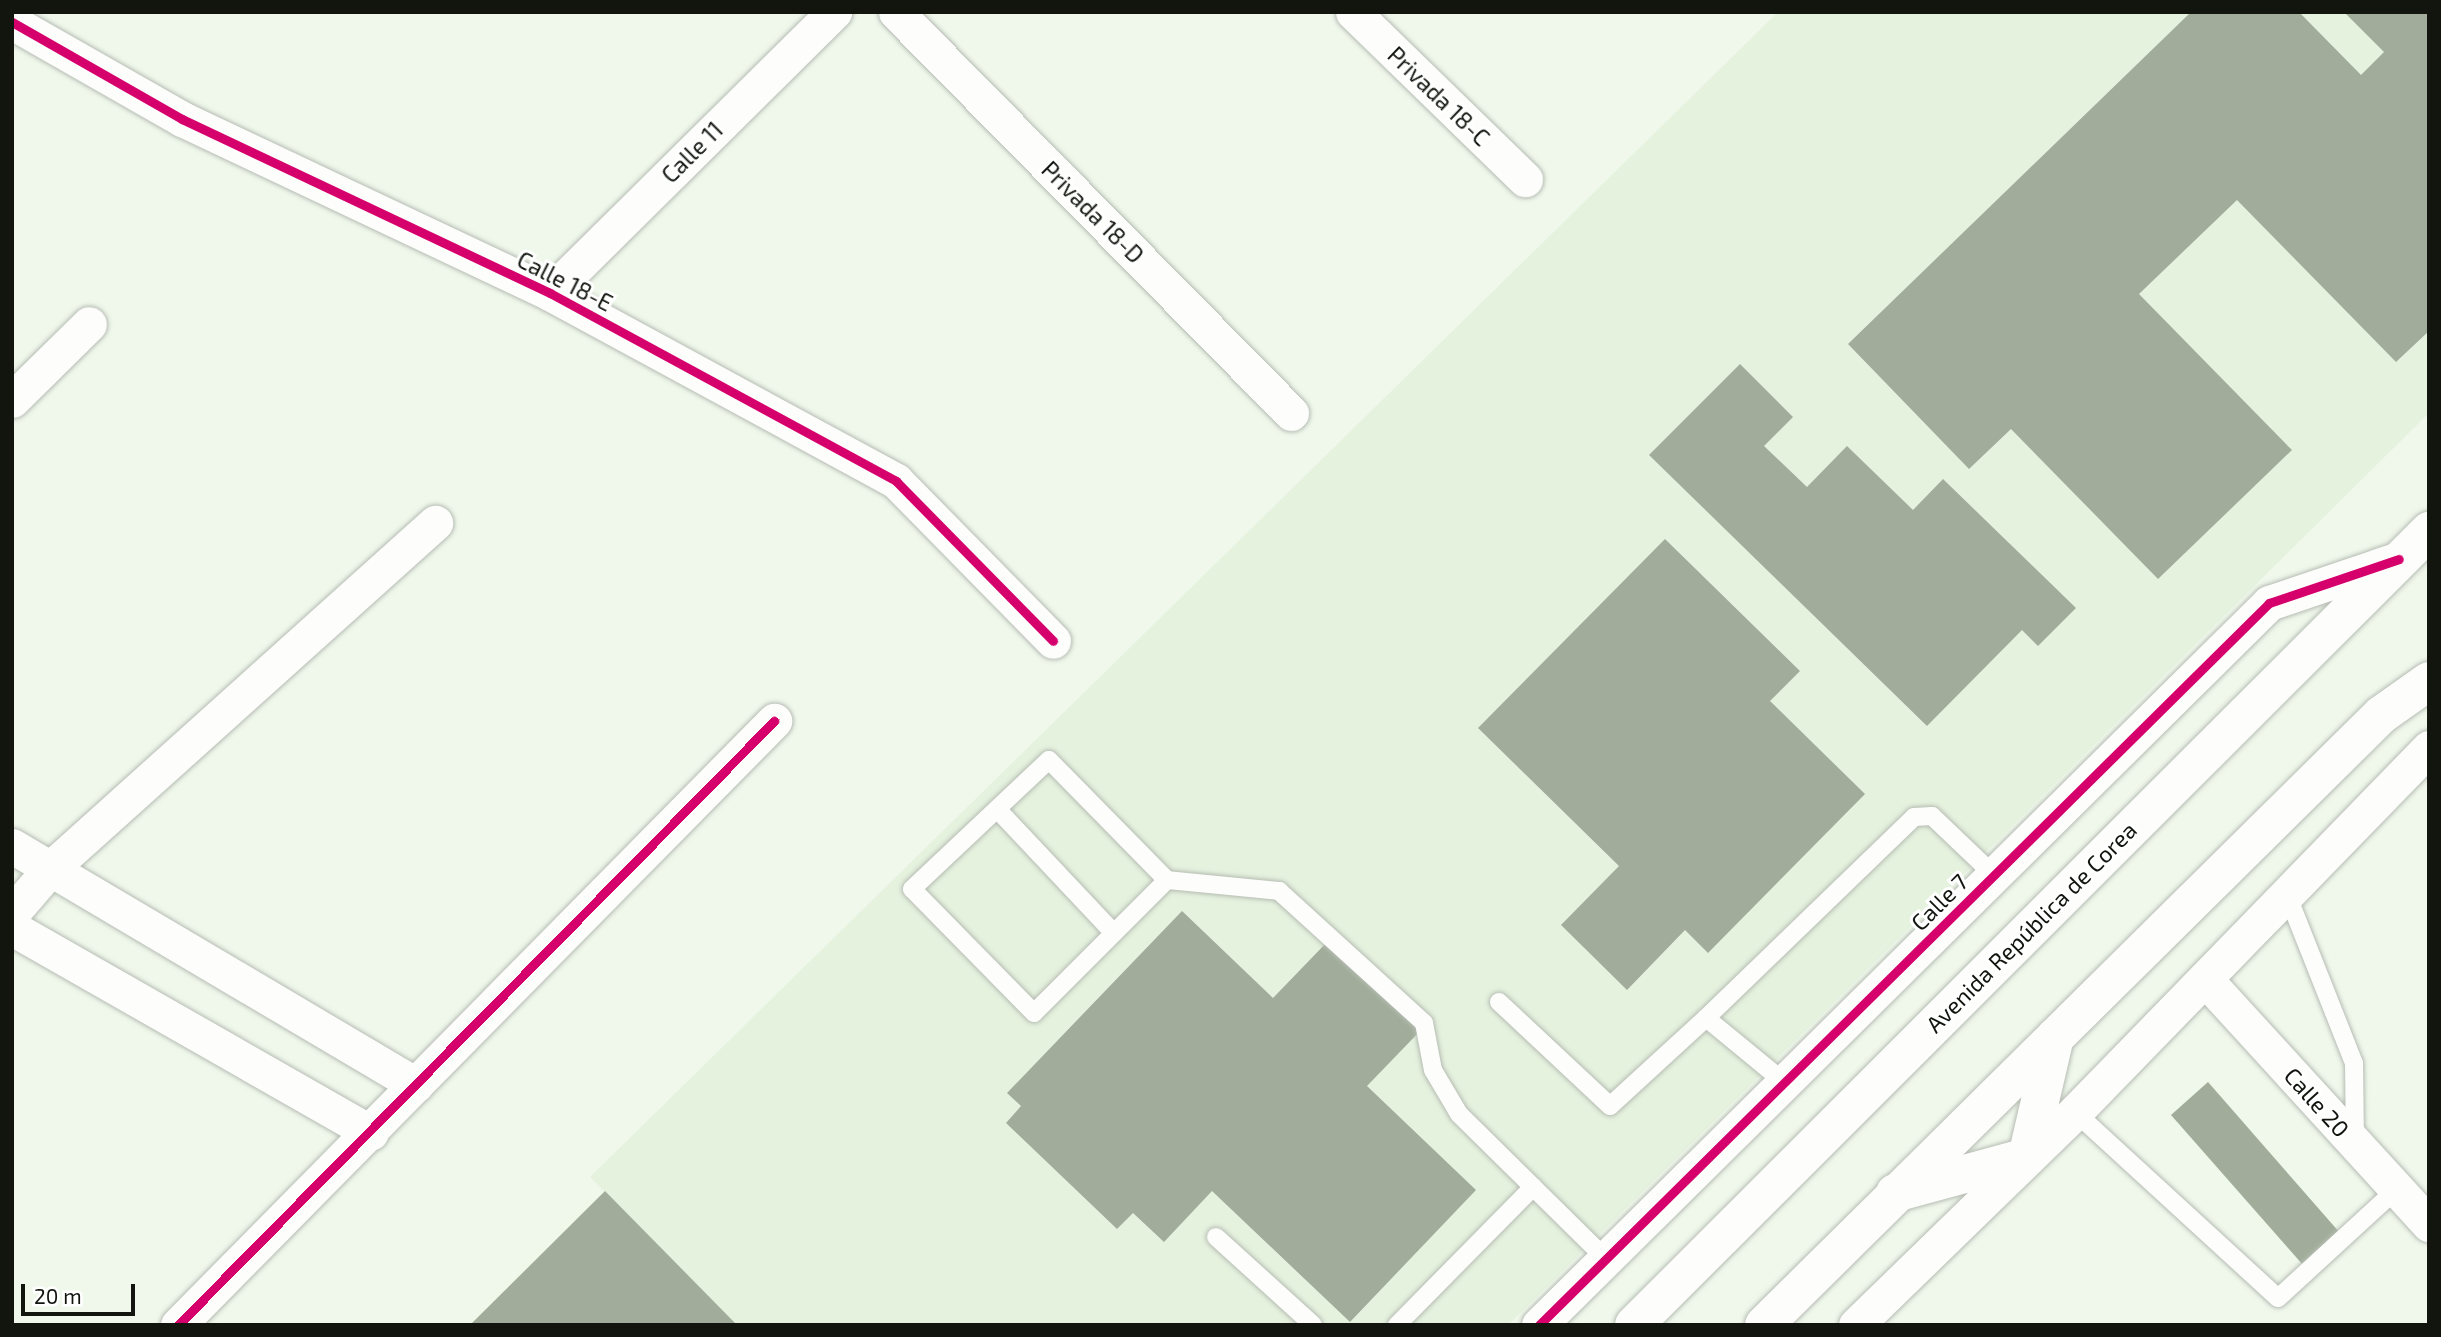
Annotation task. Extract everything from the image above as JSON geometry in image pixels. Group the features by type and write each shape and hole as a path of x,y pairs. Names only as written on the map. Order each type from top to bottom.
{"main road":[{"name":"Avenida República de Corea","path":"1634,1325 2429,531"},
{"path":"1764,1325 1892,1194 2381,715 2429,681"},
{"path":"1892,1194 2027,1157 2055,1037"}],"street":[{"name":"Calle 11","path":"550,293 834,12"},
{"name":"Privada 18-D","path":"896,12 1291,413"},
{"name":"Privada 18-C","path":"1353,12 1525,179"},
{"name":"Calle 18-E","path":"12,22 182,119 550,293 896,481 1054,641"},
{"path":"12,400 89,324"},
{"path":"12,913 50,869 435,523"},
{"name":"Calle 7","path":"1539,1325 2269,603 2399,559"},
{"path":"178,1325 372,1133 416,1085 774,722"},
{"path":"1856,1325 2075,1112 2429,748"},
{"path":"12,846 416,1085"},
{"path":"12,928 372,1133"},
{"name":"Calle 20","path":"2205,979 2429,1224"}],"lane":[{"path":"1167,880 1034,1013 912,889 1049,761 1167,880 1279,891 1424,1023 1433,1070 1459,1114 1605,1259"},
{"path":"997,809 1114,933"},
{"path":"1499,1002 1610,1106 1706,1018 1914,817 1932,816 1993,874"},
{"path":"2287,894 2354,1063 2355,1145"},
{"path":"1706,1018 1784,1083"},
{"path":"2075,1112 2278,1298 2397,1189"},
{"path":"1398,1325 1533,1187"},
{"path":"1216,1237 1313,1325"}],"shaded area":[{"path":"1778,12 2429,12 2429,413 1508,1325 737,1325 590,1177"}],"building":[{"path":"2191,12 2299,12 2361,75 2384,52 2344,12 2429,12 2429,331 2396,362 2237,200 2139,294 2292,450 2158,579 2011,429 1969,469 1848,344"},
{"path":"1740,364 1793,417 1764,446 1807,487 1847,446 1913,510 1943,479 2076,608 2038,646 2022,630 1927,726 1649,455"},
{"path":"1665,539 1800,671 1770,701 1865,794 1708,953 1685,930 1627,990 1561,925 1619,866 1478,728"},
{"path":"1182,911 1273,998 1329,940 1422,1029 1367,1086 1476,1190 1350,1322 1212,1191 1164,1242 1133,1213 1117,1229 1006,1123 1021,1106 1007,1093"},
{"path":"2208,1082 2340,1233 2303,1265 2171,1115"},
{"path":"605,1191 737,1325 470,1325"}],"cycle path":[{"path":"12,22 182,119 550,293 896,481 1053,641"},
{"path":"1539,1325 2269,603 2399,559"},
{"path":"178,1325 774,721"}]}
